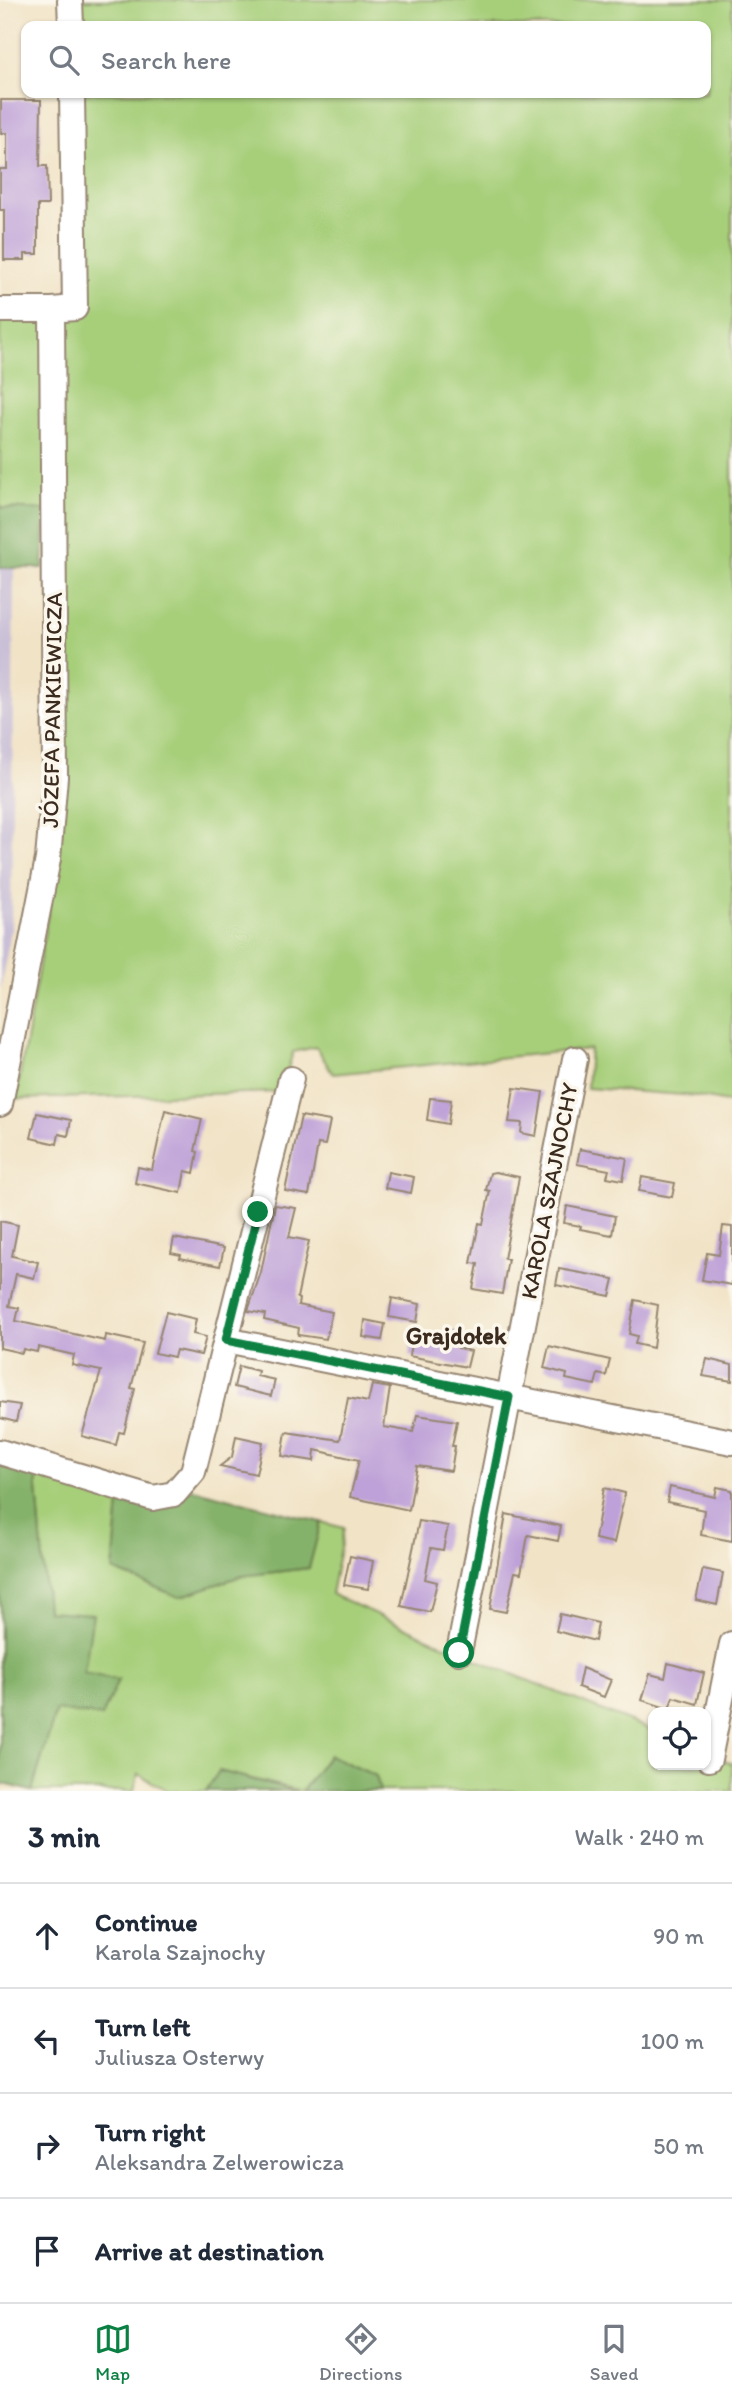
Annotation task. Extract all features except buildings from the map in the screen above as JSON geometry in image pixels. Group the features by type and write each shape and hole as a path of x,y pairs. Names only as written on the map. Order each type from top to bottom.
{"street":[{"path":"70,0 71,21"},
{"path":"0,310 75,308 72,98"},
{"name":"JÓZEFA PANKIEWICZA","path":"0,1104 48,859 55,777 52,310"},
{"name":"KAROLA SZAJNOCHY","path":"459,1653 575,1059"},
{"path":"0,1452 153,1498 174,1494 192,1472 291,1079"},
{"path":"226,1340 732,1442"},
{"path":"711,1749 732,1644"}],"shaded area":[{"path":"0,568 14,568 11,930 0,990"}],"green space":[{"path":"78,0 732,0 732,1103 697,1096 587,1088 590,1049 333,1074 316,1047 293,1052 281,1092 16,1099 53,884 62,511 2,508 0,504 0,319 72,320 79,98 711,98 711,21 78,21"},
{"path":"0,504 2,508 45,510 43,568 0,568"},
{"path":"0,1464 36,1475 47,1611 93,1614 84,1673 118,1680 102,1717 56,1710 32,1791 0,1783"},
{"path":"36,1475 119,1503 113,1570 179,1597 241,1576 309,1568 321,1522 344,1528 331,1594 475,1659 648,1729 648,1770 711,1770 711,1755 732,1763 732,1791 380,1791 376,1776 329,1755 302,1791 219,1771 206,1791 168,1791 138,1774 134,1791 32,1791 56,1710 117,1680 84,1674 47,1612"},
{"path":"192,1489 321,1522 309,1568 241,1576 179,1597 113,1570 119,1503 154,1508"},
{"path":"329,1755 376,1776 380,1791 302,1791"},
{"path":"219,1771 297,1791 206,1791"}],"district":[{"name":"Grajdołek","path":"456,1336"}],"route":[{"path":"258,1212 226,1340 509,1397 459,1653"}]}
